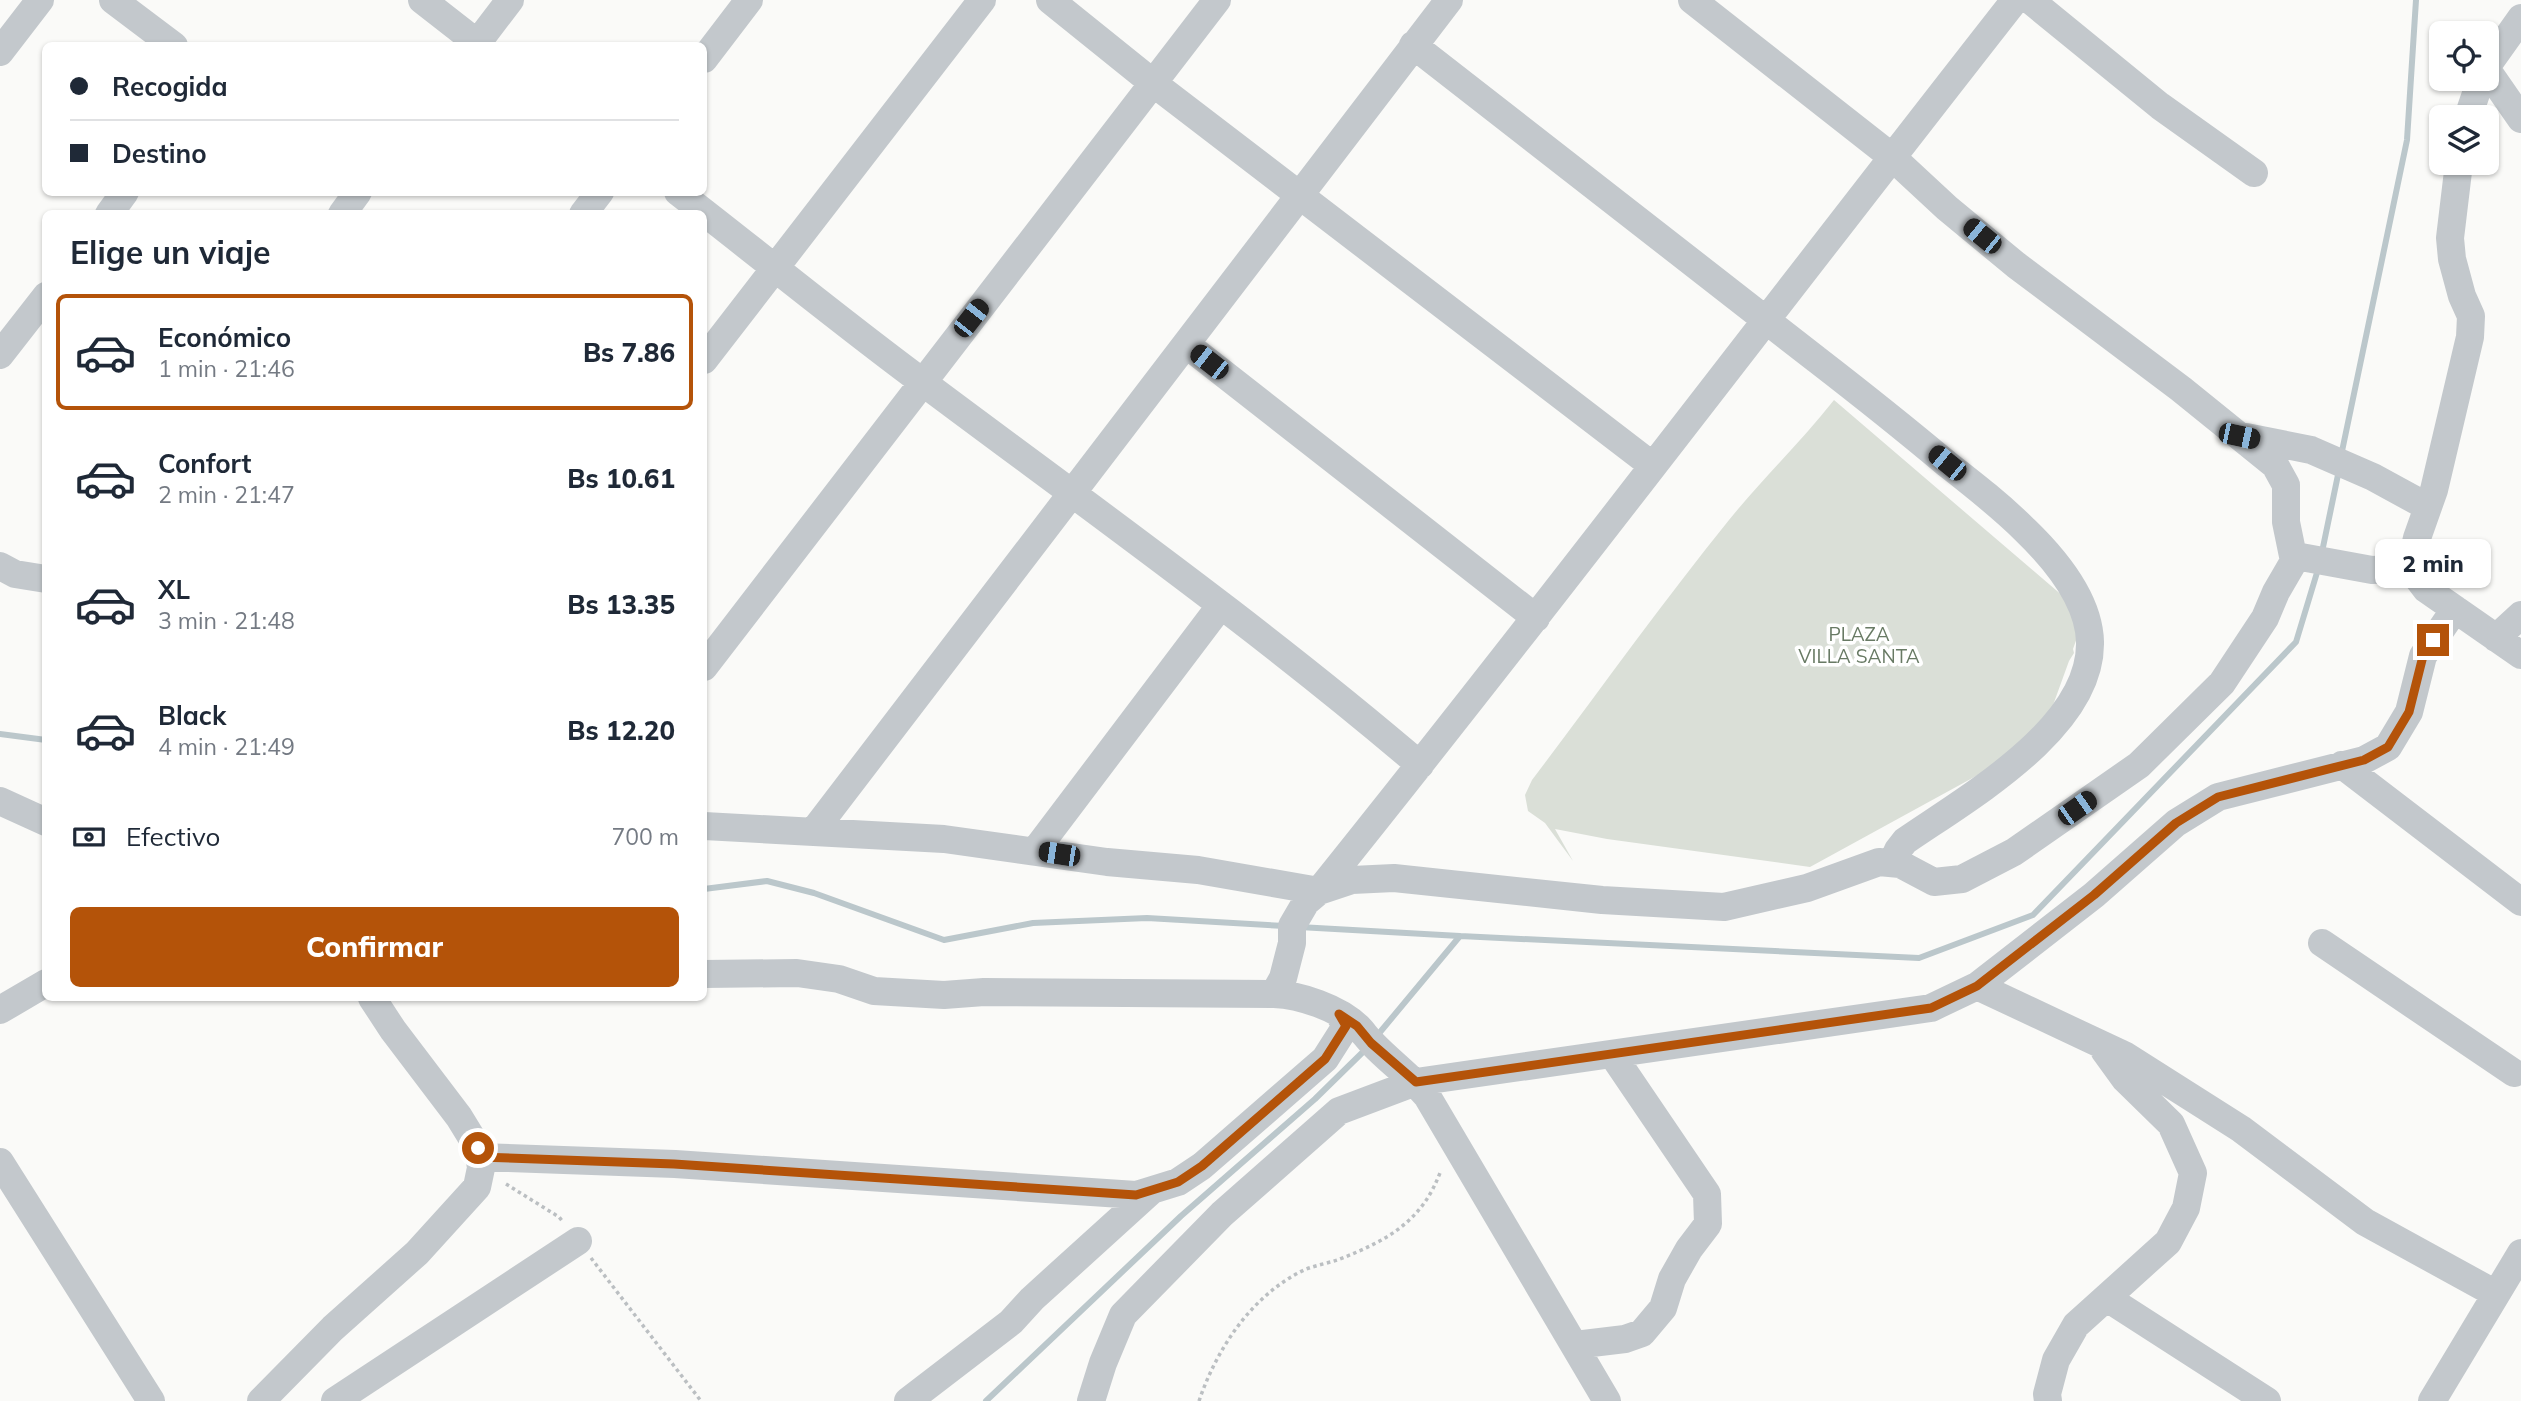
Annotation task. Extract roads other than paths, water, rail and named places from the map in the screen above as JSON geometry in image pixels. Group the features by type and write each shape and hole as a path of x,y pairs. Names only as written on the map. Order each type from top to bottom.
{"street":[{"path":"0,52 40,0"},
{"path":"113,0 169,42"},
{"path":"422,0 474,42"},
{"path":"480,42 510,0"},
{"path":"707,55 749,0"},
{"path":"707,356 982,0"},
{"path":"1050,0 1153,83 1653,466"},
{"path":"707,663 1217,0"},
{"path":"813,832 1449,0"},
{"path":"1692,0 1892,157 1947,208 2016,265 2275,465 2286,485 2287,522 2294,561"},
{"path":"1274,993 1286,969 1292,943 1292,926 1306,902 1319,891 1536,618 2015,0"},
{"path":"2030,0 2160,106 2254,173"},
{"path":"2499,50 2521,18"},
{"path":"1413,45 1768,321 2008,513 2044,551 2080,602 2089,629 2089,659 2076,694 2053,727 1994,778 1905,841 1892,863"},
{"path":"2499,86 2521,119"},
{"path":"2410,568 2470,337 2471,316 2462,296 2452,259 2450,238 2458,175"},
{"path":"586,210 597,196"},
{"path":"683,196 701,210"},
{"path":"707,215 922,382 1342,698 1420,765"},
{"path":"0,355 42,301"},
{"path":"1187,345 1536,618"},
{"path":"2239,436 2311,450 2373,477 2428,507"},
{"path":"707,826 944,839 1107,862 1198,870 1319,891 1352,880 1394,878 1602,900 1724,907 1807,888 1880,862 1900,864 1934,882 1962,879 2014,852 2139,765 2222,683 2265,618 2294,561 2301,556 2372,570 2410,568"},
{"path":"0,566 15,574 42,578"},
{"path":"2410,568 2426,589 2521,655"},
{"path":"1034,850 1221,605"},
{"path":"1091,1401 1123,1315 1222,1214 1339,1111 1416,1082 1931,1008 1977,986 2094,895 2176,823 2218,797 2364,760 2388,747 2409,712 2423,656 2455,609"},
{"path":"2496,638 2521,615"},
{"path":"2342,765 2521,902"},
{"path":"0,801 42,820"},
{"path":"2322,943 2519,1068"},
{"path":"707,974 807,974 839,979 874,990 944,995 964,992 1274,993 1294,995 1339,1014 1357,1026 1371,1043 1416,1082 1450,1134 1607,1401"},
{"path":"0,1010 42,985"},
{"path":"1977,986 2126,1056 2241,1129 2365,1223 2496,1294"},
{"path":"261,1401 333,1328 417,1253 477,1187 480,1162 478,1148 459,1117 374,1001"},
{"path":"480,1162 674,1164 1136,1195 1178,1182 1202,1166 1325,1059 1346,1026 1339,1014"},
{"path":"2048,1401 2047,1394 2056,1360 2076,1325 2168,1242 2186,1208 2193,1173 2171,1124 2125,1079 2099,1044"},
{"path":"1575,1345 1625,1339 1642,1333 1663,1308 1672,1279 1689,1249 1708,1224 1707,1194 1612,1055"},
{"path":"0,1162 151,1401"},
{"path":"908,1401 1011,1322 1032,1298 1150,1192"},
{"path":"335,1401 578,1241"},
{"path":"2432,1401 2521,1253"},
{"path":"2107,1298 2267,1401"}],"waterway":[{"path":"2341,456 2407,140 2416,0"},
{"path":"2322,552 2339,470"},
{"path":"1376,1037 1460,936 1919,958 2033,915 2296,642 2319,566"},
{"path":"0,734 42,739"},
{"path":"707,889 767,881 814,893 944,940 1033,923 1147,918 1285,926"},
{"path":"1299,927 1460,936"},
{"path":"986,1401 1181,1216 1315,1099 1367,1048"}],"park label":[{"name":"PLAZA VILLA SANTA","path":"1859,645"}]}
